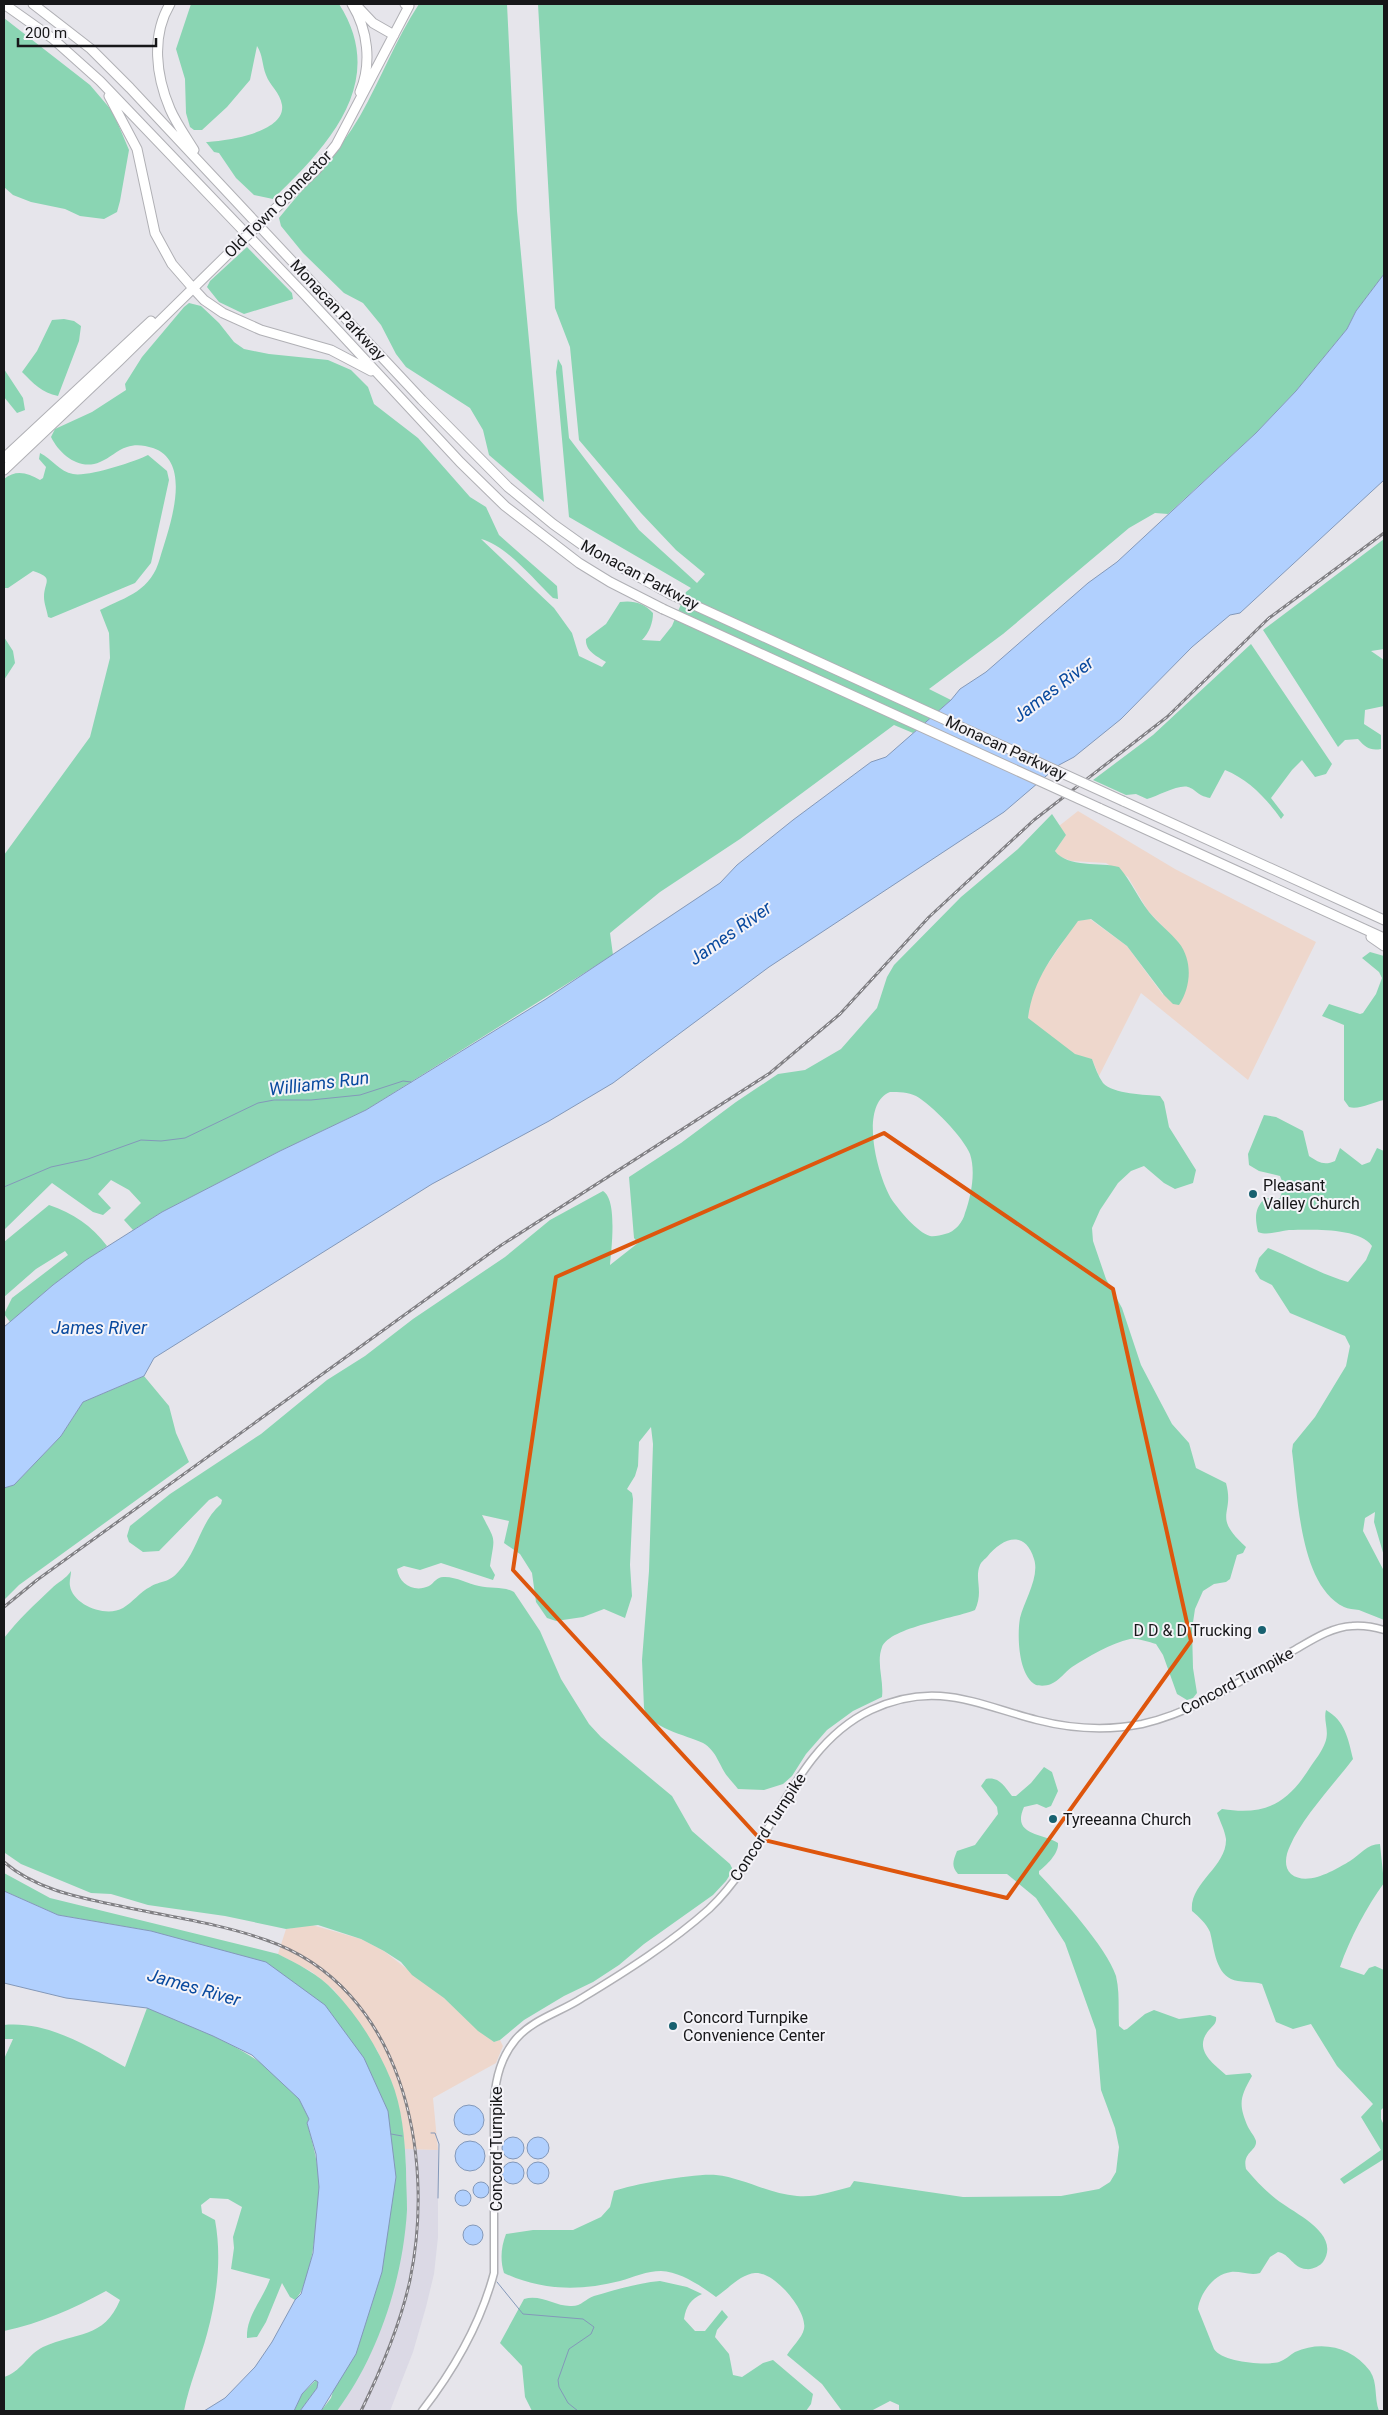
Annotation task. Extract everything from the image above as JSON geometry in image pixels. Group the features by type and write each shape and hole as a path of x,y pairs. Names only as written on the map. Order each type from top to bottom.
{"highway":[{"name":"Monacan Parkway","path":"4,4 52,38 100,81 304,294 478,481 512,512 579,563 610,582 663,609 1330,913"},
{"name":"Monacan Parkway","path":"33,4 91,49 203,165 422,400 508,487 552,524 588,548 670,594 1384,918"},
{"path":"170,4 158,37 159,71 170,111 203,165"},
{"path":"354,4 373,23 394,35"},
{"path":"336,145 363,86 366,67 364,32 354,4"},
{"name":"Old Town Connector","path":"4,458 122,347 231,251 316,170 336,145 394,35 407,5"},
{"path":"100,81 121,114 137,149 155,233 172,264 192,287 223,314 261,330 330,350 378,375"},
{"name":"Old Town Connector","path":"4,470 120,361 192,287"},
{"path":"1330,913 1384,938"},
{"path":"1330,913 1384,946"}],"street":[{"name":"Concord Turnpike","path":"422,2411 438,2390 458,2357 487,2298 494,2273 494,2100 497,2074 506,2053 527,2029 588,1994 660,1946 709,1908 743,1870 813,1758 845,1725 880,1706 902,1699 930,1695 964,1698 1037,1720 1074,1727 1104,1728 1140,1724 1193,1706 1316,1638 1338,1629 1351,1626 1366,1626 1384,1630"}],"highlighted area":[{"path":"884,1133 1113,1289 1191,1641 1007,1898 760,1839 513,1570 556,1277"}],"shaded area":[{"path":"1078,811 1175,869 1316,942 1248,1080 1141,993 1099,1076 1092,1059 1075,1055 1028,1019 1030,999 1037,980 1077,921 1090,919 1127,946 1163,995 1180,944 1148,911 1128,877 1106,863 1071,861 1059,856 1055,851 1066,835 1059,826"},
{"path":"312,1925 361,1939 384,1951 444,1998 478,2030 494,2042 500,2040 503,2046 496,2063 433,2098 438,2150 405,2149 401,2117 391,2081 377,2050 334,1990 312,1972 278,1954 286,1929"},
{"path":"405,2149 438,2150 438,2237 434,2274 426,2307 413,2352 390,2411 337,2411 343,2402 406,2162"}],"green space":[{"path":"191,4 339,4 353,33 358,60 355,86 345,111 331,135 314,157 273,199 254,195 236,178 219,153 214,152 206,142 253,134 265,129 281,115 281,100 266,75 257,46 250,80 227,107 202,130 194,130 190,127 186,113 185,79 176,49"},
{"path":"419,4 507,4 517,211 544,502 489,455 483,430 470,408 406,367 396,354 381,325 363,303 344,293 303,253 281,226 279,218 332,156 360,116 403,31"},
{"path":"538,4 1384,4 1384,274 1356,311 1347,329 1296,391 1256,433 1168,514 1155,513 1129,528 1003,634 929,689 951,700 913,733 894,725 740,839 660,892 610,933 613,955 366,1110 280,1151 162,1212 133,1230 124,1220 141,1203 129,1190 111,1180 98,1194 111,1208 103,1215 93,1212 52,1183 4,1230 4,855 90,737 110,658 109,633 100,610 137,591 151,578 156,569 173,514 176,481 173,467 165,456 153,448 140,445 130,446 100,462 85,464 71,460 60,450 51,437 55,429 92,412 126,390 125,384 142,357 184,307 189,303 201,306 219,323 234,342 244,349 269,354 328,360 351,370 368,387 374,404 418,438 470,497 486,507 499,535 557,586 558,599 553,598 500,548 481,539 554,608 572,633 579,656 602,667 606,662 587,647 586,639 606,624 620,602 638,603 650,610 653,613 651,624 642,640 660,641 672,626 686,592 691,588 569,517 556,372 558,359 562,366 569,438 639,530 697,583 705,574 676,550 641,513 579,440 570,347 555,308"},
{"path":"4,18 90,85 113,112 129,150 117,212 104,219 80,216 65,209 31,202 13,195 4,187"},
{"path":"247,247 292,293 293,299 244,314 219,302 207,287 210,281"},
{"path":"64,319 74,321 81,326 79,341 58,396 42,390 22,372 37,351 52,320"},
{"path":"4,369 23,398 25,410 17,413 4,397"},
{"path":"40,453 64,471 73,474 89,473 111,468 148,455 167,471 169,480 151,563 135,583 51,618 48,617 44,602 47,581 40,573 33,571 8,588 4,588 4,479 18,473 31,475 40,480 43,478 46,467 39,459"},
{"path":"1384,539 1384,649 1371,651 1384,660 1384,706 1365,710 1364,724 1381,735 1381,749 1368,748 1358,739 1345,740 1338,747 1263,630"},
{"path":"4,637 13,651 15,663 4,680"},
{"path":"1251,644 1332,764 1326,774 1315,777 1302,760 1292,770 1271,798 1284,815 1281,819 1256,790 1225,770 1210,798 1191,788 1184,787 1147,799 1136,794 1126,795 1093,780 1153,735"},
{"path":"1052,814 1066,835 1055,851 1060,856 1076,862 1119,867 1149,912 1179,943 1187,958 1189,974 1186,990 1179,1005 1173,1004 1127,946 1091,919 1078,921 1046,966 1035,990 1028,1018 1075,1054 1092,1059 1101,1080 1108,1087 1130,1093 1160,1096 1164,1102 1169,1127 1196,1170 1193,1183 1175,1189 1164,1183 1144,1166 1131,1171 1118,1183 1100,1210 1092,1228 1093,1241 1106,1279 1122,1308 1141,1365 1172,1424 1189,1443 1196,1468 1226,1483 1228,1502 1226,1515 1229,1528 1246,1547 1243,1553 1237,1555 1230,1579 1226,1582 1214,1584 1203,1591 1195,1609 1192,1629 1193,1668 1197,1693 1193,1698 1187,1700 1177,1694 1163,1655 1156,1644 1136,1639 1123,1641 1100,1651 1072,1667 1057,1681 1049,1685 1036,1685 1030,1680 1025,1673 1020,1654 1019,1625 1035,1573 1034,1559 1025,1543 1019,1540 1006,1541 993,1550 978,1570 979,1597 975,1610 897,1634 882,1647 880,1665 882,1697 853,1711 827,1730 806,1754 792,1776 783,1784 764,1790 738,1789 725,1773 715,1754 708,1746 660,1726 647,1715 644,1708 642,1660 649,1571 653,1444 651,1427 639,1442 638,1466 635,1476 627,1489 632,1493 633,1499 630,1565 632,1596 625,1618 604,1609 583,1617 556,1621 547,1618 536,1602 532,1573 520,1554 504,1543 509,1521 482,1515 493,1539 490,1566 495,1575 493,1580 441,1563 420,1570 404,1566 397,1569 404,1583 413,1588 429,1586 438,1578 445,1577 479,1586 506,1589 514,1592 540,1631 561,1679 589,1724 601,1737 672,1796 692,1831 730,1864 733,1870 713,1895 644,1944 619,1965 593,1982 564,1996 524,2020 500,2040 494,2042 478,2031 444,1998 412,1975 401,1962 361,1939 318,1925 286,1929 225,1916 148,1905 111,1894 91,1893 21,1864 5,1853 4,1638 32,1607 71,1571 70,1586 72,1593 77,1599 91,1608 108,1611 116,1611 123,1608 146,1589 171,1578 191,1555 208,1519 221,1504 222,1500 217,1496 209,1500 159,1551 143,1552 129,1542 127,1536 130,1526 170,1494 261,1434 327,1380 365,1356 413,1319 505,1257 550,1220 603,1191 608,1196 611,1204 612,1238 610,1265 638,1243 634,1238 629,1177 681,1143 736,1102 778,1074 805,1070 841,1049 877,1008 887,977 894,965 961,897 1018,849","holes":["890,1092 916,1096 930,1106 961,1139 970,1154 973,1176 969,1199 962,1220 949,1233 938,1236 925,1234 909,1221 892,1200 881,1176 874,1143 873,1126 875,1111 880,1099"]},
{"path":"1370,952 1384,956 1384,1100 1353,1108 1349,1107 1344,1100 1344,1025 1322,1016 1329,1004 1360,1014 1363,1013 1376,994 1382,978 1379,972 1362,958"},
{"path":"1264,1115 1276,1117 1303,1131 1309,1156 1321,1163 1335,1161 1340,1148 1362,1165 1370,1162 1377,1148 1384,1151 1384,1556 1374,1522 1375,1512 1365,1518 1363,1531 1384,1571 1384,1620 1359,1610 1344,1607 1329,1596 1318,1580 1309,1560 1303,1537 1296,1491 1293,1444 1315,1417 1346,1366 1350,1346 1345,1336 1290,1313 1272,1285 1260,1279 1255,1271 1259,1258 1268,1248 1318,1271 1348,1282 1366,1260 1372,1246 1356,1235 1334,1231 1289,1230 1266,1234 1258,1232 1256,1218 1259,1206 1265,1198 1280,1198 1284,1186 1280,1176 1259,1171 1249,1165 1248,1154"},
{"path":"49,1205 81,1221 95,1232 107,1246 53,1285 10,1322 4,1314 12,1298 68,1255 65,1251 36,1269 4,1297 4,1242"},
{"path":"144,1376 169,1406 176,1433 189,1462 19,1585 4,1600 4,1488 14,1485 61,1436 83,1402"},
{"path":"1326,1710 1338,1719 1342,1725 1353,1759 1295,1835 1287,1853 1288,1871 1298,1878 1305,1879 1321,1876 1354,1859 1367,1848 1380,1844 1384,1883 1359,1924 1340,1967 1364,1975 1369,1968 1375,1966 1384,1970 1384,2107 1381,2110 1381,2119 1384,2125 1384,2159 1344,2184 1340,2179 1381,2150 1361,2117 1373,2104 1337,2066 1311,2024 1293,2029 1276,2022 1262,1984 1234,1980 1226,1975 1218,1965 1210,1932 1202,1920 1192,1911 1196,1892 1215,1867 1225,1849 1224,1829 1217,1813 1222,1809 1238,1811 1263,1808 1284,1798 1294,1789 1317,1758 1325,1743 1327,1734"},
{"path":"1044,1767 1052,1772 1058,1791 1051,1806 1046,1808 1037,1804 1024,1807 1021,1816 1022,1823 1030,1832 1058,1843 1055,1855 1039,1871 1039,1874 1082,1923 1111,1964 1117,1982 1119,2026 1124,2030 1127,2029 1145,2014 1154,2010 1179,2019 1210,2015 1216,2017 1215,2023 1209,2030 1203,2043 1206,2055 1226,2075 1250,2073 1252,2076 1243,2095 1242,2106 1245,2119 1255,2138 1256,2144 1246,2159 1246,2169 1276,2199 1313,2225 1326,2242 1327,2252 1323,2262 1313,2268 1302,2268 1286,2255 1278,2252 1270,2257 1260,2273 1231,2272 1214,2280 1205,2291 1198,2309 1214,2349 1234,2360 1264,2363 1279,2362 1305,2348 1326,2346 1345,2351 1363,2363 1370,2371 1374,2380 1379,2411 899,2411 899,2405 890,2401 871,2411 842,2411 822,2384 787,2355 803,2332 804,2321 801,2312 788,2294 780,2285 763,2274 755,2273 745,2276 716,2297 683,2277 661,2271 605,2284 576,2288 547,2286 518,2279 504,2273 502,2254 506,2234 533,2230 573,2230 601,2217 610,2207 614,2191 680,2177 716,2175 737,2179 787,2195 804,2196 824,2194 850,2187 854,2181 963,2197 1061,2196 1099,2189 1110,2182 1116,2172 1119,2147 1115,2128 1101,2090 1096,2030 1065,1943 1036,1898 1007,1874 958,1874 954,1866 957,1851 975,1845 998,1814 997,1807 981,1786 986,1779 995,1779 1012,1796 1016,1796 1031,1783"},
{"path":"4,1873 50,1898 278,1954 322,1979 351,2011 374,2044 395,2090 402,2123 406,2169 407,2210 405,2236 394,2290 376,2342 352,2389 337,2411 321,2411 331,2398 396,2177 151,1931 58,1915 4,1891"},
{"path":"147,2008 216,2037 240,2050 264,2065 284,2081 299,2099 309,2119 307,2123 319,2179 316,2230 306,2279 295,2300 290,2297 282,2283 266,2322 257,2337 247,2338 249,2322 270,2279 231,2269 234,2248 233,2237 242,2207 228,2199 210,2198 201,2205 202,2213 215,2220 218,2249 216,2292 207,2334 184,2411 4,2411 4,2377 15,2372 43,2347 97,2328 106,2322 120,2300 106,2291 56,2315 4,2331 4,2059 13,2039 4,2039 4,2025 36,2027 52,2031 82,2043 125,2067"},
{"path":"660,2281 687,2287 702,2294 690,2304 684,2319 695,2331 705,2331 722,2310 728,2317 717,2330 715,2337 729,2354 733,2375 742,2377 763,2363 773,2360 813,2394 811,2404 806,2411 532,2411 525,2397 522,2366 500,2343 524,2299 536,2298 574,2306 594,2296 635,2285"},
{"path":"316,2380 318,2382 317,2388 300,2411 294,2411 302,2394"}],"water":[{"name":"James River","path":"1384,274 1384,480 1240,613 1230,615 1192,647 1121,719 1074,757 1059,765 1004,812 769,967 613,1083 549,1121 432,1184 154,1358 144,1376 83,1402 61,1436 14,1485 4,1488 4,1327 53,1285 86,1260 162,1212 280,1151 366,1110 546,999 720,883 737,865 793,820 871,762 886,757 951,700 960,689 986,672 1088,583 1117,562 1256,433 1296,391 1347,329 1356,311"},
{"name":"James River","path":"4,1891 58,1915 151,1931 266,1962 325,2005 364,2058 388,2111 396,2177 382,2272 356,2354 321,2411 300,2411 317,2388 318,2382 315,2380 302,2394 294,2411 204,2411 225,2398 255,2367 272,2342 295,2300 301,2294 313,2253 319,2187 316,2154 307,2123 309,2119 299,2099 252,2055 147,2008 66,1998 4,1983"},
{"path":"469,2105 480,2109 484,2120 480,2131 469,2135 458,2131 454,2120 458,2109"},
{"path":"513,2137 521,2140 524,2148 521,2156 513,2159 505,2156 502,2148 505,2140"},
{"path":"538,2137 546,2140 549,2148 546,2156 538,2159 530,2156 527,2148 530,2140"},
{"path":"470,2141 481,2145 485,2156 481,2167 470,2171 459,2167 455,2156 459,2145"},
{"path":"513,2162 521,2165 524,2173 521,2181 513,2184 505,2181 502,2173 505,2165"},
{"path":"538,2162 546,2165 549,2173 546,2181 538,2184 530,2181 527,2173 530,2165"},
{"path":"481,2182 487,2184 489,2190 487,2196 481,2198 475,2196 473,2190 475,2184"},
{"path":"463,2190 469,2192 471,2198 469,2204 463,2206 457,2204 455,2198 457,2192"},
{"path":"473,2225 480,2228 483,2235 480,2242 473,2245 466,2242 463,2235 466,2228"}],"waterway":[{"name":"Williams Run","path":"4,1187 51,1167 88,1159 141,1140 161,1141 185,1138 258,1103 274,1100 311,1100 360,1095 403,1081 411,1082"},
{"path":"431,2133 435,2133 439,2144 438,2198"},
{"path":"391,2134 402,2136"},
{"path":"497,2282 523,2314 583,2319 594,2327 591,2334 569,2349 558,2380 559,2387 568,2403 578,2411"}],"railway":[{"path":"4,1607 37,1580 500,1246 770,1073 840,1014 929,917 1034,820 1167,717 1269,618 1384,533"},
{"path":"4,1862 18,1873 49,1888 100,1902 217,1926 266,1940 313,1963 350,1995 379,2035 399,2080 412,2129 418,2180 417,2231 410,2280 401,2314 383,2364 361,2411"}],"place":[{"name":"Pleasant Valley Church","path":"1253,1194"},
{"name":"D D & D Trucking","path":"1262,1630"},
{"name":"Tyreeanna Church","path":"1053,1819"},
{"name":"Concord Turnpike Convenience Center","path":"673,2026"}]}
